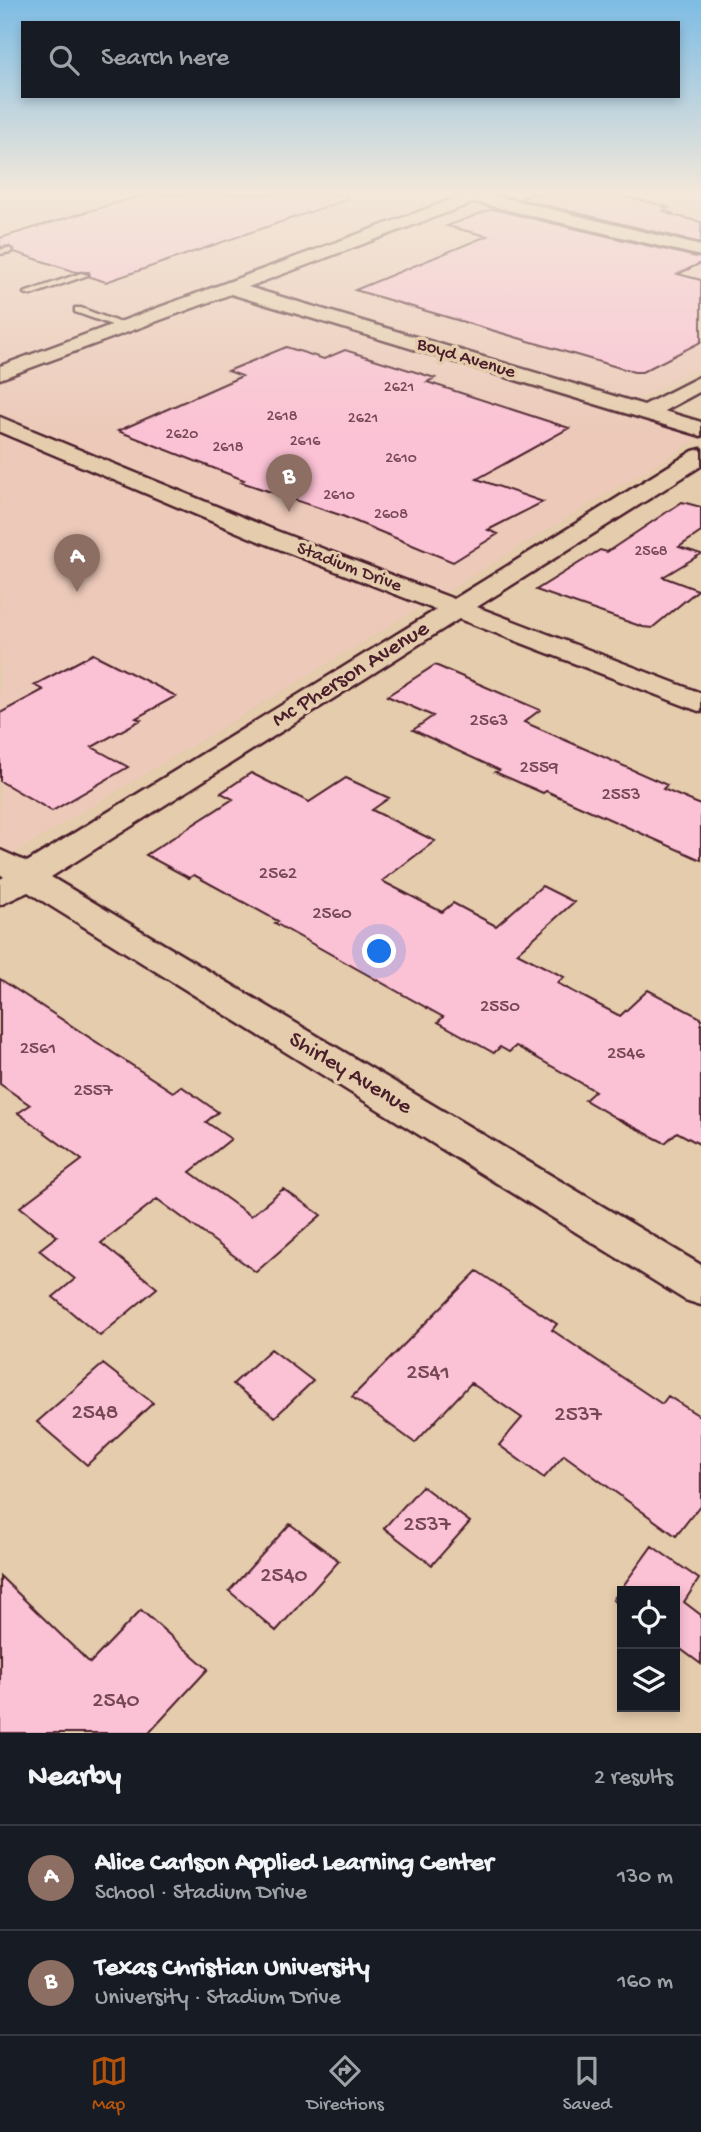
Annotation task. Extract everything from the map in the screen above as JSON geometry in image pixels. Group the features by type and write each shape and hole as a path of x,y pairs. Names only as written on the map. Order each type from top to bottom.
{"street":[{"path":"0,373 265,275"},
{"name":"Boyd Avenue","path":"231,288 701,429"},
{"path":"645,413 701,382"},
{"name":"Stadium Drive","path":"0,424 265,535 701,703"},
{"name":"Mc Pherson Avenue","path":"9,877 458,608 701,456"},
{"name":"Shirley Avenue","path":"9,877 701,1287"}],"lane":[{"path":"29,293 84,275"},
{"path":"78,310 126,327"}],"shaded area":[{"path":"0,275 701,275 701,366 622,409 701,434 701,437 0,862"}],"building":[{"path":"90,275 127,275 106,282"},
{"path":"392,275 681,275 701,280 701,342 642,372 634,372 355,290"},
{"path":"286,347 324,359 345,350 435,378 427,382 569,428 477,479 543,502 488,530 498,534 453,562 340,515 241,482 244,480 118,431 242,376 228,371"},
{"path":"682,502 701,507 701,532 679,547 701,554 663,577 698,590 652,628 536,590 600,550 607,552"},
{"path":"93,654 176,696 136,718 141,720 92,747 128,767 52,811 0,781 0,713 43,690 34,685"},
{"path":"435,665 540,710 524,722 667,785 663,789 701,805 701,860 546,791 543,793 495,772 499,770 413,730 433,716 387,696"},
{"path":"251,773 309,802 346,778 389,798 372,810 435,841 382,881 442,912 453,903 496,926 542,886 574,902 517,953 564,977 557,983 620,1016 648,990 701,1018 701,1145 677,1132 665,1143 616,1118 585,1100 595,1091 516,1046 509,1052 500,1047 494,1053 438,1022 443,1017 275,923 278,921 194,875 189,878 146,855 233,799 221,793"},
{"path":"0,979 173,1092 181,1086 218,1112 206,1122 231,1139 190,1172 251,1216 283,1189 321,1215 256,1272 157,1199 101,1243 157,1288 100,1336 53,1297 75,1279 39,1250 57,1236 20,1207 82,1160 18,1113 30,1105 0,1084"},
{"path":"477,1271 557,1324 552,1330 662,1404 668,1396 701,1417 701,1504 676,1536 564,1455 544,1478 499,1445 522,1418 471,1383 415,1443 352,1397"},
{"path":"271,1349 313,1381 275,1417 233,1384"},
{"path":"103,1364 153,1403 87,1465 37,1422"},
{"path":"422,1486 470,1522 432,1565 384,1528"},
{"path":"290,1524 339,1561 276,1631 229,1591"},
{"path":"652,1546 699,1579 684,1602 701,1615 701,1664 680,1649 680,1586 623,1586"},
{"path":"0,1576 90,1663 141,1610 208,1669 149,1733 0,1733"}],"place":[{"name":"Texas Christian University","path":"289,512"},
{"name":"Alice Carlson Applied Learning Center","path":"77,592"}]}
